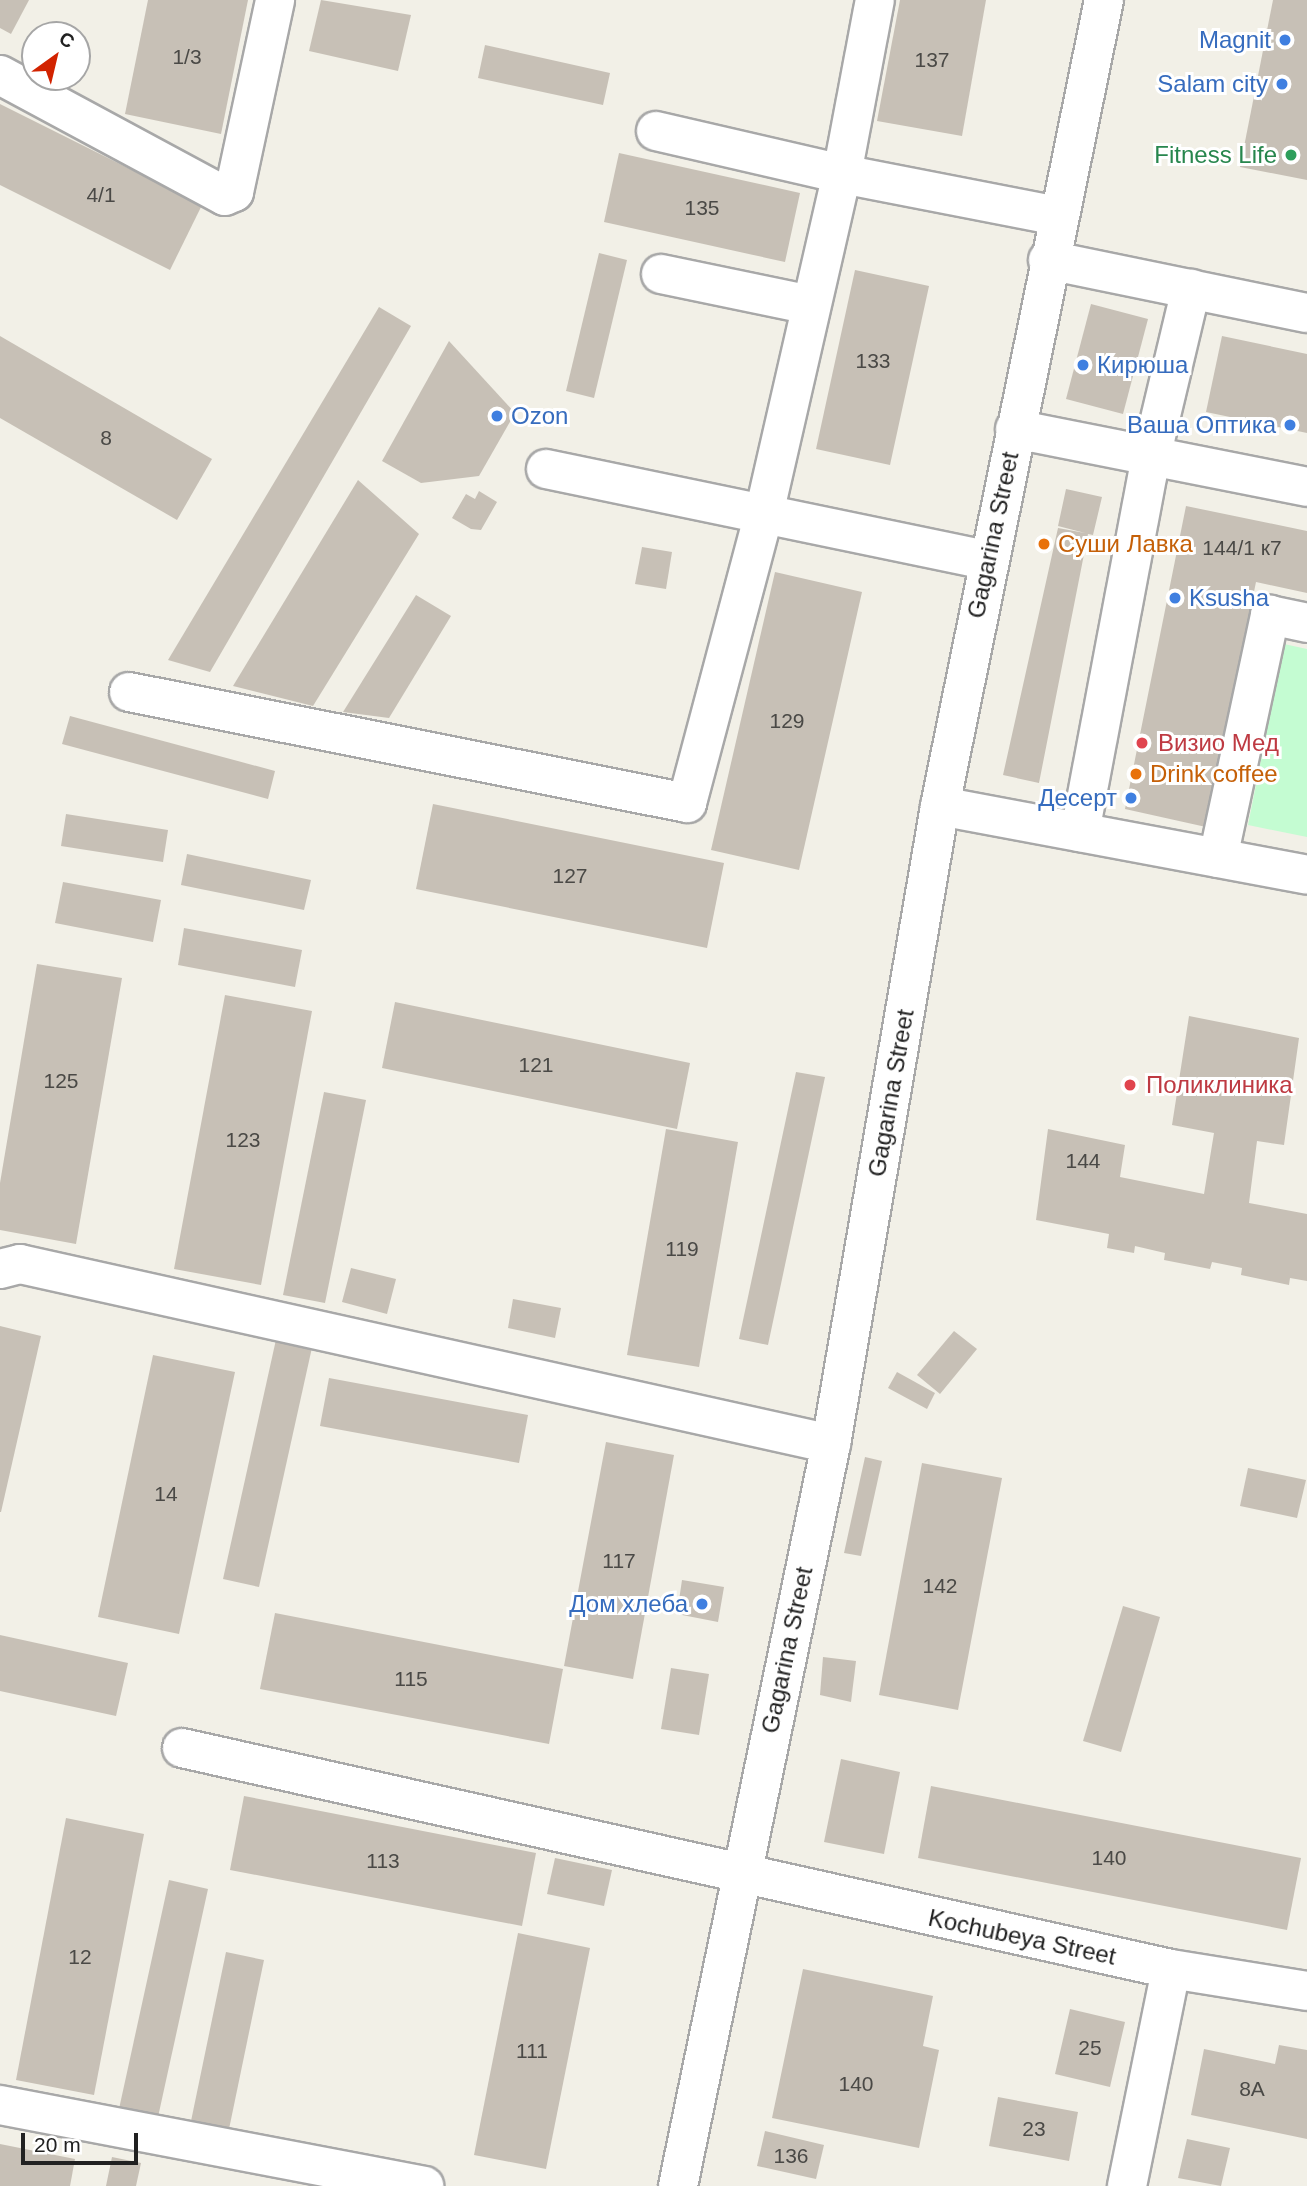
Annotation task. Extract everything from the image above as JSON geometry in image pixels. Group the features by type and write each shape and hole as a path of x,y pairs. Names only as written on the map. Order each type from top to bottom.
{"street":[{"path":"0,75 225,196 234,192 275,0"},
{"path":"129,692 687,803 764,514 842,174 874,0"},
{"name":"Gagarina Street","path":"678,2186 739,1874 831,1444 940,806 1048,260 1104,0"},
{"path":"656,131 842,174 1058,215"},
{"path":"1048,260 1307,313"},
{"path":"661,274 811,305"},
{"path":"1080,832 1151,457 1191,289"},
{"path":"1016,429 1307,487"},
{"path":"546,469 987,560"},
{"path":"1218,858 1269,615 1307,623"},
{"path":"940,806 1307,875"},
{"path":"0,1269 20,1264 831,1444"},
{"name":"Kochubeya Street","path":"182,1748 1171,1969 1307,1991"},
{"path":"1126,2186 1171,1969"},
{"path":"0,2105 424,2186"}],"green space":[{"path":"1284,644 1307,649 1307,837 1248,825"}],"building":[{"path":"0,0 29,0 11,34 0,28"},
{"path":"148,0 248,0 221,134 125,114"},
{"path":"321,0 411,15 398,71 309,51"},
{"path":"900,0 986,0 962,136 877,121"},
{"name":"Salam city","path":"1273,0 1307,0 1307,180 1240,167"},
{"path":"485,45 610,73 603,105 478,78"},
{"path":"0,104 202,205 170,270 0,185"},
{"path":"619,153 800,193 785,262 604,222"},
{"path":"599,253 627,260 594,398 566,391"},
{"path":"855,270 929,286 890,465 816,449"},
{"path":"1091,304 1148,319 1123,414 1066,399"},
{"path":"379,307 411,326 210,672 168,660"},
{"path":"0,336 212,459 177,520 0,418"},
{"path":"1222,336 1307,354 1307,433 1206,412"},
{"path":"449,341 515,413 479,476 421,483 382,461"},
{"path":"358,480 419,534 313,706 233,686"},
{"path":"1066,489 1102,497 1093,535 1088,534 1039,783 1003,775 1058,528 1085,533 1058,526"},
{"path":"479,491 497,502 481,530 471,529 452,518 466,494 475,499"},
{"path":"1186,506 1307,531 1307,593 1256,582 1206,827 1125,809"},
{"path":"642,547 672,552 666,589 635,584"},
{"path":"775,572 862,592 799,870 711,850"},
{"path":"416,595 451,616 389,718 343,712"},
{"path":"70,716 275,771 268,799 62,744"},
{"path":"433,804 724,863 707,948 416,889"},
{"path":"66,814 168,830 163,862 61,846"},
{"path":"187,854 311,880 304,910 181,885"},
{"path":"63,882 161,900 153,942 55,923"},
{"path":"184,928 302,950 295,987 178,965"},
{"path":"37,964 122,978 76,1244 0,1230 0,1183"},
{"path":"225,995 312,1011 261,1285 174,1269"},
{"path":"395,1002 690,1063 677,1129 382,1068"},
{"path":"1189,1016 1299,1038 1284,1145 1257,1141 1249,1203 1307,1214 1307,1281 1290,1278 1289,1285 1241,1275 1242,1268 1212,1262 1210,1269 1164,1260 1165,1253 1135,1246 1134,1253 1107,1248 1109,1234 1036,1220 1048,1129 1125,1145 1120,1177 1204,1194 1214,1133 1172,1125"},
{"path":"796,1072 825,1077 768,1345 739,1339"},
{"path":"324,1092 366,1100 325,1303 283,1295"},
{"path":"666,1129 738,1142 699,1367 627,1355"},
{"path":"351,1268 396,1279 387,1314 342,1302"},
{"path":"513,1299 561,1308 555,1338 508,1328"},
{"path":"0,1326 41,1336 1,1512 0,1512"},
{"path":"954,1331 977,1349 940,1394 917,1375"},
{"path":"277,1335 313,1343 259,1587 223,1579"},
{"path":"153,1355 235,1372 179,1634 98,1617"},
{"path":"897,1372 935,1393 927,1409 888,1388"},
{"path":"329,1378 528,1415 519,1463 320,1426"},
{"path":"606,1442 674,1455 633,1679 564,1666"},
{"path":"865,1457 882,1461 861,1556 844,1553"},
{"path":"922,1463 1002,1478 958,1710 879,1695"},
{"path":"1248,1468 1306,1480 1297,1518 1240,1506"},
{"path":"682,1580 724,1587 718,1622 677,1614"},
{"path":"1123,1606 1160,1617 1121,1752 1083,1741"},
{"path":"275,1613 563,1669 549,1744 260,1689"},
{"path":"0,1635 128,1663 116,1716 0,1691"},
{"path":"823,1657 856,1661 851,1702 820,1695"},
{"path":"671,1668 709,1674 699,1735 661,1729"},
{"path":"841,1759 900,1772 884,1854 824,1842"},
{"path":"931,1786 1301,1858 1287,1930 918,1858"},
{"path":"244,1796 536,1853 522,1926 230,1870"},
{"path":"66,1818 144,1834 94,2095 16,2080"},
{"path":"555,1858 612,1870 604,1906 547,1894"},
{"path":"169,1880 208,1889 158,2117 119,2109"},
{"path":"518,1933 590,1948 546,2169 474,2155"},
{"path":"226,1952 264,1960 228,2134 190,2126"},
{"path":"803,1969 933,1996 923,2046 939,2050 919,2148 772,2118"},
{"path":"1070,2009 1125,2022 1110,2087 1055,2074"},
{"path":"1279,2045 1307,2050 1307,2139 1191,2115 1204,2049 1275,2064"},
{"path":"998,2097 1078,2112 1069,2161 989,2146"},
{"path":"765,2131 824,2145 816,2179 757,2166"},
{"path":"1187,2139 1230,2148 1221,2186 1178,2178"},
{"path":"0,2144 75,2159 70,2186 0,2186"},
{"path":"112,2157 141,2163 136,2186 106,2186"}],"place":[{"name":"Magnit","path":"1285,40"},
{"name":"Salam city","path":"1282,84"},
{"name":"Fitness Life","path":"1291,155"},
{"name":"Кирюша","path":"1083,365"},
{"name":"Ozon","path":"497,416"},
{"name":"Ваша Оптика","path":"1290,425"},
{"name":"Суши Лавка","path":"1044,544"},
{"name":"Ksusha","path":"1175,598"},
{"name":"Визио Мед","path":"1142,743"},
{"name":"Drink coffee","path":"1136,774"},
{"name":"Десерт","path":"1131,798"},
{"name":"Поликлиника","path":"1130,1085"},
{"name":"Дом хлеба","path":"702,1604"}]}
